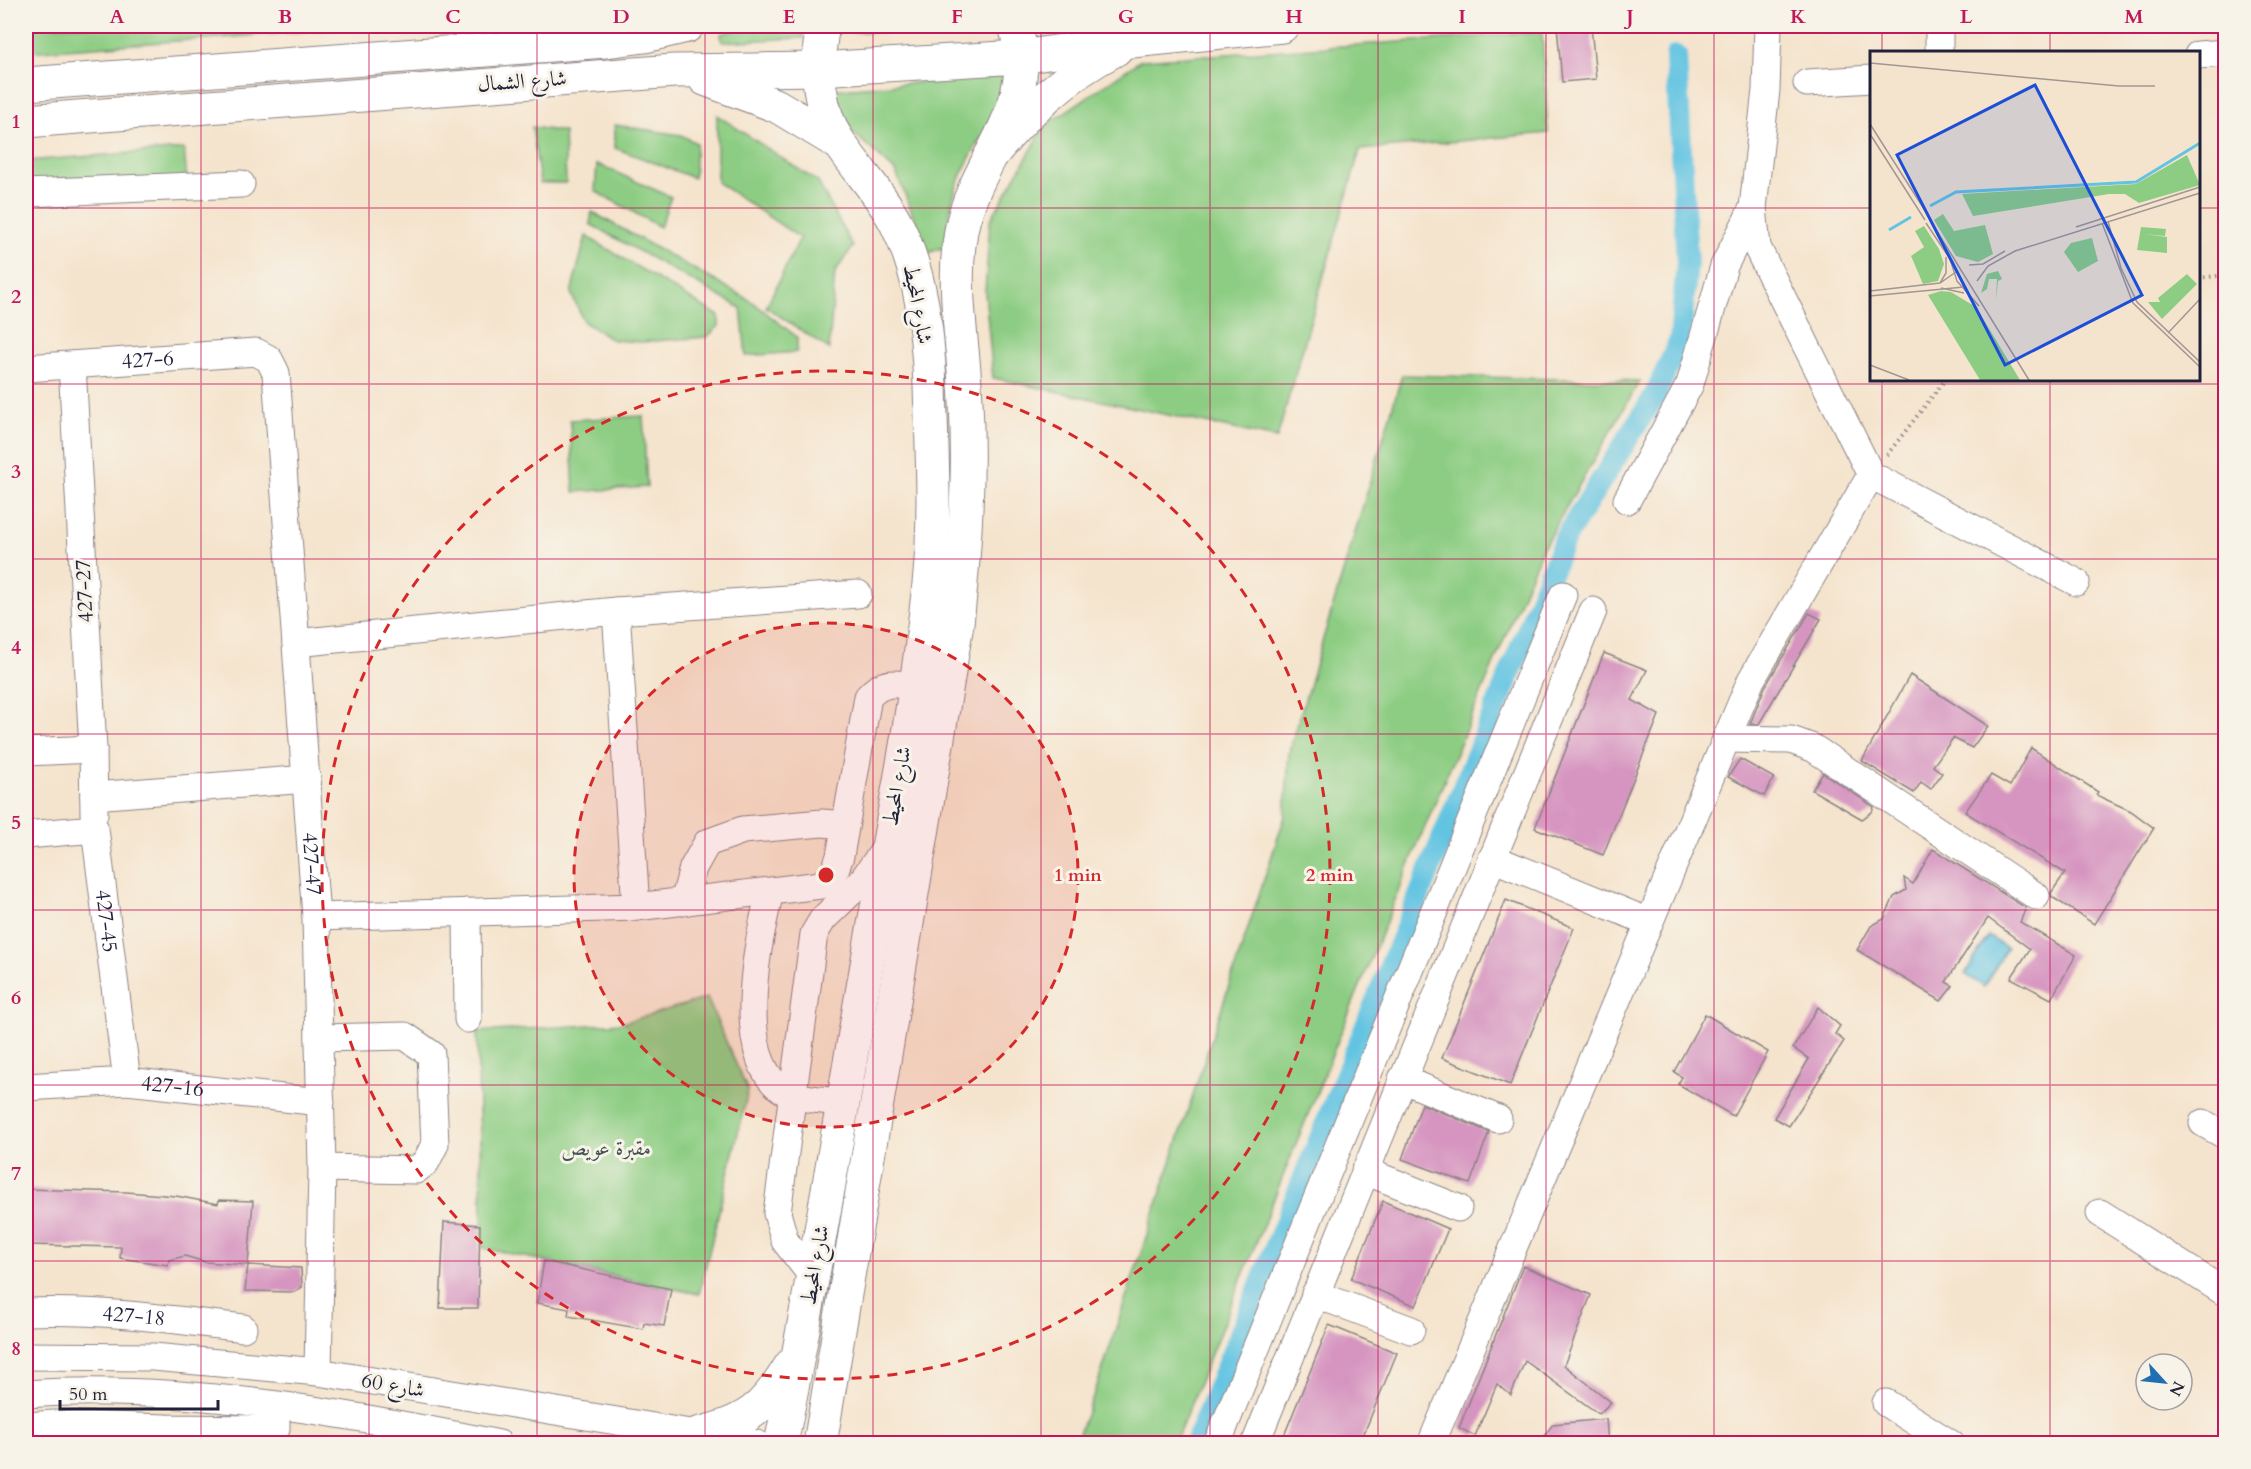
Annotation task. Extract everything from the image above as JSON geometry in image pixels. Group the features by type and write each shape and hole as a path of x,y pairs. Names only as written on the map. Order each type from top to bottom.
{"main road":[{"name":"شارع الشمال","path":"26,84 606,41 645,36 687,26"},
{"path":"823,26 818,69 826,112 840,144"},
{"name":"شارع الشمال","path":"26,121 674,71 818,69 1017,41 1132,41 1282,26"},
{"path":"989,158 1010,121 1016,100 1017,41"},
{"path":"989,158 1038,102 1099,58 1132,41"},
{"path":"674,71 709,80 760,99 809,124 840,144"},
{"name":"شارع المحيط","path":"781,1443 813,1277 915,686 929,580 933,494 929,364 920,289 898,226 881,197 840,144"},
{"name":"شارع المحيط","path":"820,1443 948,686 958,614 965,539 967,468 966,403 956,278 958,253 968,204 989,158"},
{"path":"853,1044 867,1056 886,1054"},
{"path":"844,1097 862,1086 880,1093"},
{"path":"697,1434 726,1427 753,1414 775,1393 800,1350"}],"street":[{"path":"1768,26 1766,90 1753,208 1757,247 1871,475 2076,582"},
{"path":"1939,26 1939,51"},
{"path":"2200,55 2226,53"},
{"path":"1808,83 1870,79"},
{"path":"26,194 241,184"},
{"path":"1627,500 1690,384 1724,266 1753,208"},
{"name":"427-6","path":"26,368 256,352 268,359"},
{"name":"427-47","path":"268,359 276,373 316,917 322,1168 318,1372"},
{"name":"427-27","path":"72,365 94,796"},
{"path":"1431,1443 1750,680 1871,475"},
{"path":"296,643 616,611 858,594"},
{"path":"1217,1443 1563,595"},
{"path":"616,611 636,907"},
{"path":"1255,1443 1593,611"},
{"path":"316,917 636,907 812,887 828,880 837,864 868,697 878,686 890,683 915,686"},
{"path":"1726,739 1791,740 1813,748 2037,896"},
{"path":"26,752 93,749"},
{"path":"94,796 307,779"},
{"name":"427-45","path":"94,796 95,829 127,1081"},
{"path":"684,902 693,868 707,843 743,830 822,824 845,825"},
{"path":"26,835 95,829"},
{"path":"813,1277 785,1241 778,1223 778,1203 814,934 823,919 861,882 887,846"},
{"path":"1492,858 1649,922"},
{"path":"770,892 755,965 755,1040 768,1072 792,1095 844,1097"},
{"path":"467,912 468,1019"},
{"path":"319,1038 405,1036 431,1054 435,1144 426,1162 416,1170 322,1168"},
{"path":"1402,1079 1498,1119"},
{"name":"427-16","path":"26,1086 127,1081 321,1102"},
{"path":"1365,1172 1458,1208"},
{"path":"2100,1213 2226,1293"},
{"path":"1316,1294 1410,1330"},
{"name":"427-18","path":"26,1312 68,1310 243,1328"},
{"path":"26,1334 37,1355"},
{"name":"شارع 60","path":"37,1355 153,1357 318,1372 757,1443"},
{"name":"شارع 60","path":"26,1394 64,1391 161,1395 276,1406 324,1411 424,1436 499,1443"},
{"path":"1886,1403 1951,1443"},
{"path":"26,1426 54,1424 276,1429 276,1406"}],"path":[{"path":"2200,278 2226,275"},
{"path":"1871,475 1944,381"}],"green space":[{"path":"26,26 382,26 26,52"},
{"path":"747,26 806,26 803,38 722,42 721,34"},
{"path":"839,26 996,26 998,30 835,32"},
{"path":"1542,32 1548,133 1360,150 1277,438 993,378 985,292 990,221 1045,126 1141,60"},
{"path":"1007,75 994,114 967,162 955,192 945,247 928,253 896,172 846,126 829,90"},
{"path":"717,115 818,182 853,247 835,272 829,349 766,307 800,238 717,182"},
{"path":"615,125 681,135 696,143 694,178 615,148"},
{"path":"532,127 564,132 566,183 540,183"},
{"path":"184,149 187,180 26,194 26,161"},
{"path":"597,164 671,197 660,227 595,191"},
{"path":"592,212 751,301 797,337 797,352 746,356 741,308 590,224"},
{"path":"586,236 719,316 719,326 707,337 641,342 613,340 584,322 571,293"},
{"path":"1402,375 1640,381 1542,549 1411,860 1175,1443 1075,1443 1094,1395 1285,816 1289,753"},
{"path":"643,416 647,487 574,492 570,420"},
{"name":"مقبرة عويص","path":"707,998 748,1091 699,1294 483,1248 477,1032 622,1023"}],"water":[{"path":"1988,936 2007,948 1984,987 1965,974"}],"building":[{"path":"1557,26 1591,26 1596,79 1562,82"},
{"path":"1809,613 1821,619 1759,724 1750,724 1765,687"},
{"path":"1604,653 1647,670 1632,700 1659,715 1603,855 1535,828"},
{"path":"1910,675 1988,726 1972,748 1953,738 1933,766 1942,773 1931,789 1921,782 1914,793 1862,761"},
{"path":"2031,748 2098,792 2096,795 2131,811 2154,828 2094,924 2052,897 2051,893 2065,873 1965,812 1991,775 2010,786"},
{"path":"1740,759 1774,778 1764,796 1728,777"},
{"path":"1823,773 1874,807 1872,812 1862,819 1812,790"},
{"path":"1933,849 2026,908 2020,922 2076,955 2051,999 2011,978 2030,949 1988,918 1946,982 1953,986 1941,1001 1857,950 1871,926 1884,919 1894,897 1906,890 1904,878 1913,884"},
{"path":"1506,900 1574,928 1510,1085 1442,1058"},
{"path":"1818,1007 1840,1026 1835,1034 1844,1041 1789,1126 1774,1118 1809,1059 1793,1048"},
{"path":"1705,1014 1768,1052 1733,1116 1678,1084 1682,1077 1674,1072"},
{"path":"1422,1104 1489,1132 1470,1184 1402,1159"},
{"path":"26,1189 126,1192 176,1196 218,1204 219,1200 253,1201 248,1265 205,1262 185,1256 169,1260 168,1265 120,1258 121,1247 26,1245"},
{"path":"1383,1201 1448,1229 1416,1306 1351,1279"},
{"path":"444,1222 480,1225 478,1308 440,1308"},
{"path":"544,1261 671,1289 664,1326 644,1323 643,1329 568,1316 569,1309 537,1303"},
{"path":"248,1265 301,1268 302,1287 294,1292 245,1291"},
{"path":"1523,1266 1591,1295 1564,1365 1611,1402 1599,1414 1525,1361 1511,1395 1497,1384 1475,1436 1459,1428"},
{"path":"1329,1325 1397,1353 1360,1443 1281,1443"},
{"path":"1606,1419 1608,1443 1539,1443 1553,1424"}],"waterway":[{"path":"1195,1444 1566,536 1654,397 1680,340 1687,263 1676,56"}]}
